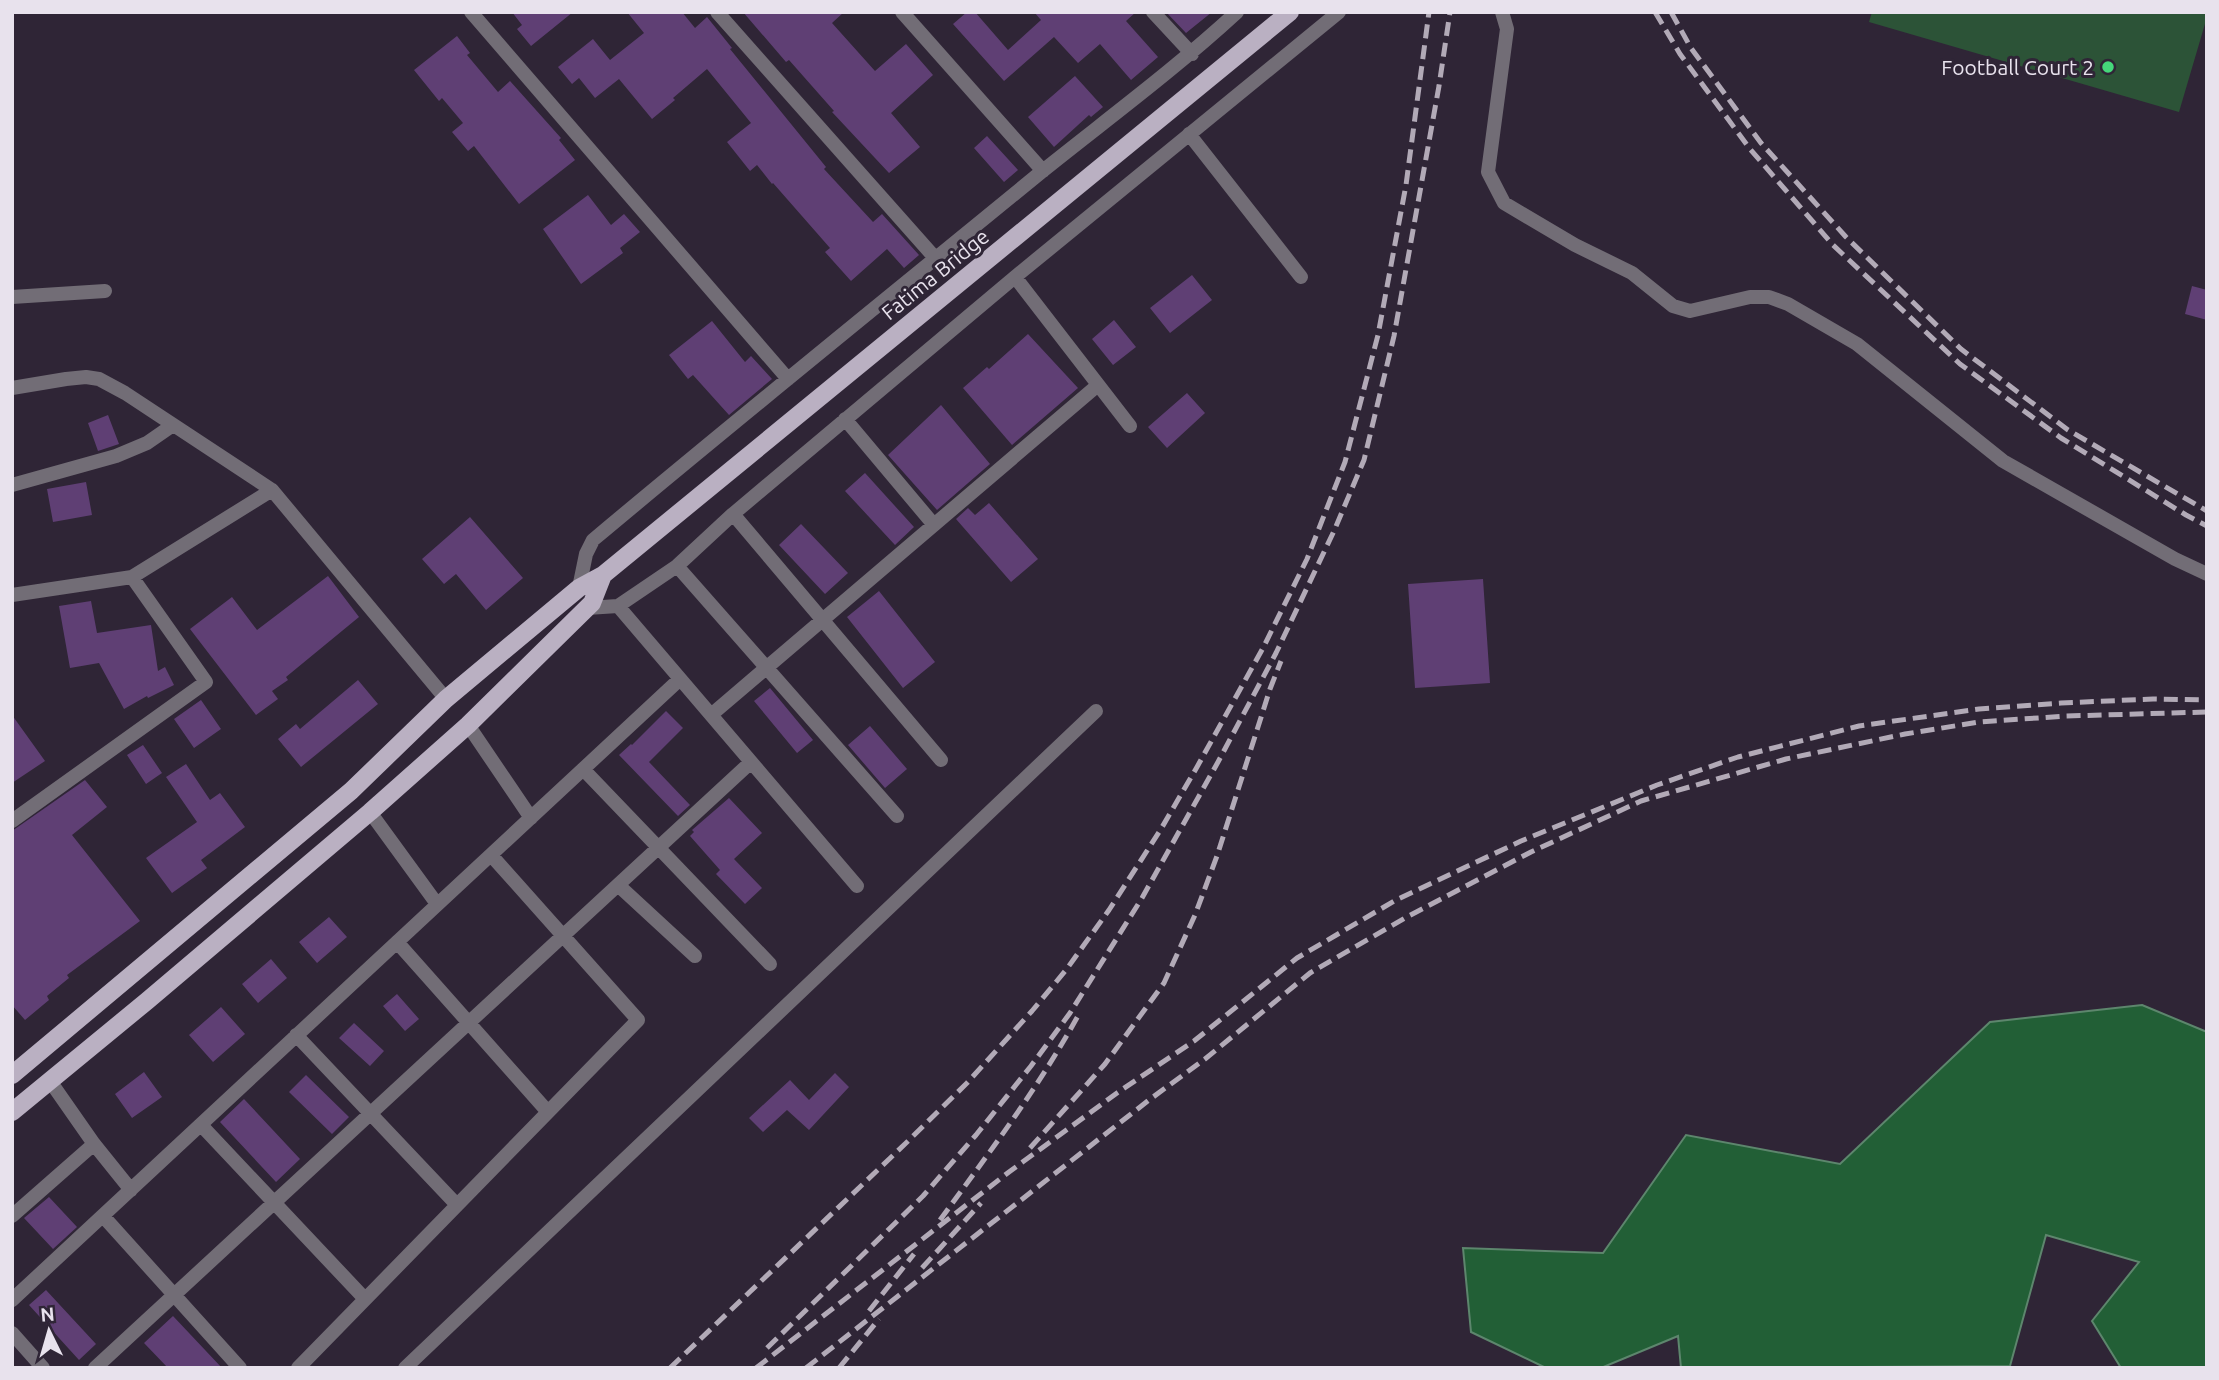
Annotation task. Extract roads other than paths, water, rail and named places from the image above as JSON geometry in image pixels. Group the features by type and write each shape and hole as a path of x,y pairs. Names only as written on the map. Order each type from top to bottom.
{"main road":[{"name":"Fatima Bridge","path":"12,1074 351,791 446,699 579,588 605,573 1290,12"},
{"path":"12,1112 370,813 468,725 592,603 605,573"}],"street":[{"path":"471,12 789,379"},
{"path":"717,12 936,259"},
{"path":"902,12 1043,171"},
{"path":"1153,12 1192,54"},
{"path":"579,588 586,554 593,540 1043,171 1192,54 1237,12"},
{"path":"587,608 618,606 677,566 733,513 1014,277 1339,12"},
{"path":"1502,12 1507,29 1488,172 1504,203 1575,245 1632,273 1673,306 1690,311 1750,297 1769,297 1788,304 1857,344 2003,461 2175,559 2207,574"},
{"path":"1189,134 1301,277"},
{"path":"1014,277 1130,426"},
{"path":"12,297 105,292"},
{"path":"12,388 66,379 99,379 125,393 272,490 446,699"},
{"path":"710,715 1098,385"},
{"path":"845,419 934,524"},
{"path":"12,485 132,450 173,425"},
{"path":"12,595 132,577 272,490"},
{"path":"733,513 941,760"},
{"path":"677,566 897,816"},
{"path":"12,821 206,682 132,577"},
{"path":"618,606 858,886"},
{"path":"12,1300 680,679"},
{"path":"405,1368 1096,710"},
{"path":"468,725 531,818"},
{"path":"95,1368 751,762"},
{"path":"583,769 770,964"},
{"path":"370,813 438,904"},
{"path":"298,1368 638,1020 491,855"},
{"path":"618,886 695,956"},
{"path":"397,942 548,1112"},
{"path":"296,1035 457,1205"},
{"path":"50,1081 94,1144 131,1190"},
{"path":"201,1125 365,1299"},
{"path":"12,1216 94,1144"},
{"path":"103,1216 240,1368"},
{"path":"12,1333 43,1368"}],"railway":[{"path":"670,1368 967,1083 1032,1011 1066,970 1109,910 1197,767 1263,648 1307,559 1345,462 1378,335 1406,185 1429,12"},
{"path":"767,1348 923,1196 976,1135 1070,1013 1142,898 1276,653 1334,531 1364,460 1394,336 1450,12"},
{"path":"1655,12 1680,54 1750,149 1833,245 1960,364 2061,438 2207,526"},
{"path":"1671,12 1691,48 1761,143 1846,237 1961,349 2068,430 2207,511"},
{"path":"1030,1148 1105,1064 1164,983 1195,915 1217,856 1281,661"},
{"path":"756,1368 1009,1172 1194,1041 1297,958 1396,900 1521,841 1657,785 1738,757 1859,726 1979,709 2153,699 2207,700"},
{"path":"806,1368 1205,1059 1310,973 1405,918 1531,852 1641,801 1786,759 1905,734 1979,722 2066,716 2207,712"},
{"path":"940,1220 1030,1094 1079,1014"},
{"path":"922,1268 981,1203"},
{"path":"869,1311 914,1254"},
{"path":"839,1368 879,1319"}],"place":[{"name":"Football Court 2","path":"2108,67"}]}
